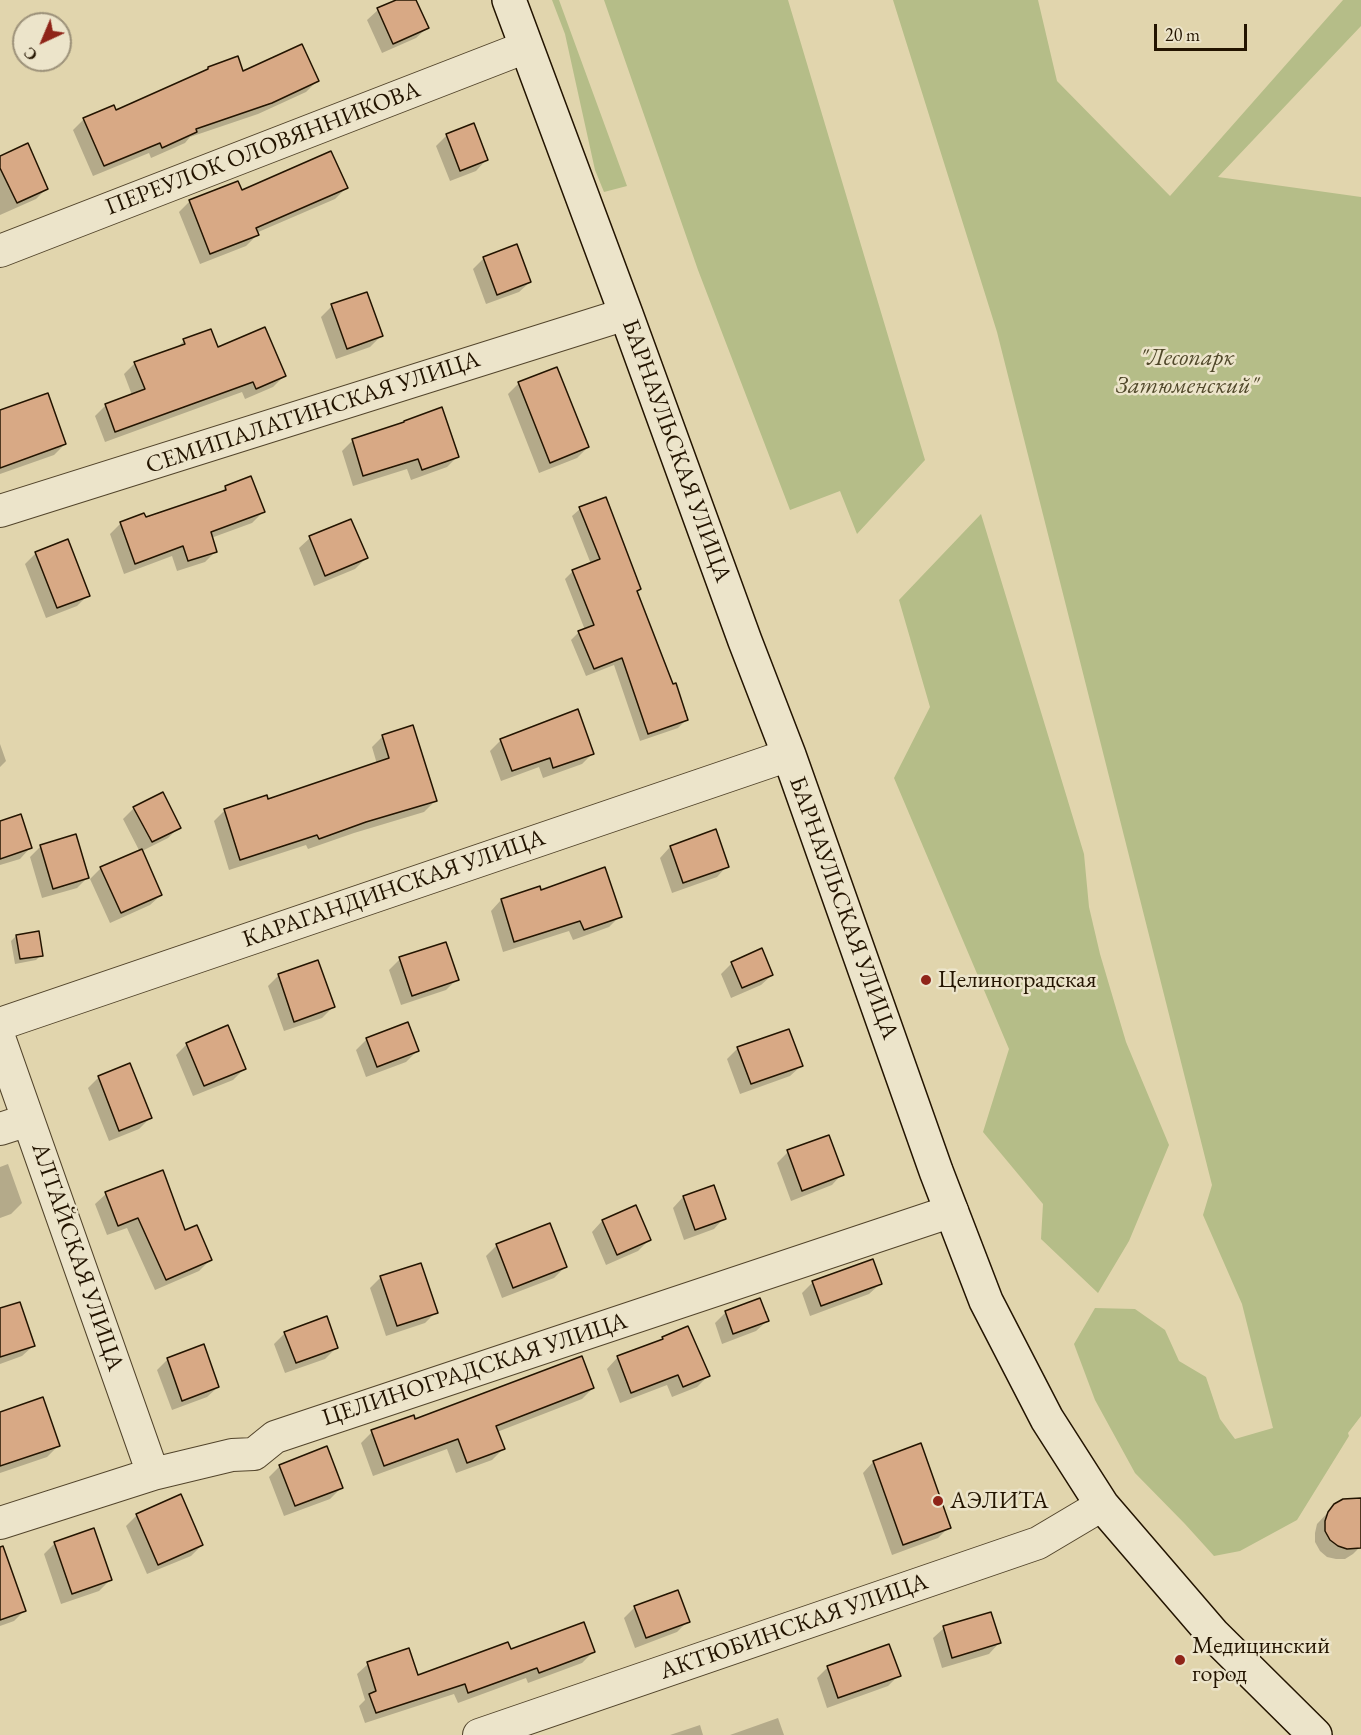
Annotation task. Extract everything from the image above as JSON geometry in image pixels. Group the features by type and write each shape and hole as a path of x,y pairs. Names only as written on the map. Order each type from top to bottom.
{"street":[{"name":"БАРНАУЛЬСКАЯ УЛИЦА","path":"509,0 789,755 952,1211 991,1311 1047,1419 1102,1505 1213,1634 1315,1735"},
{"name":"ПЕРЕУЛОК ОЛОВЯННИКОВА","path":"0,252 526,47"},
{"name":"СЕМИПАЛАТИНСКАЯ УЛИЦА","path":"0,511 626,314"},
{"name":"КАРАГАНДИНСКАЯ УЛИЦА","path":"0,1024 789,755"},
{"name":"АЛТАЙСКАЯ УЛИЦА","path":"0,1040 14,1125 153,1474"},
{"name":"ЦЕЛИНОГРАДСКАЯ УЛИЦА","path":"0,1523 153,1474 232,1455 254,1454 275,1437 952,1211"},
{"name":"АКТЮБИНСКАЯ УЛИЦА","path":"480,1735 1038,1543 1102,1505"}],"green space":[{"path":"552,0 559,0 627,186 604,192 595,170 565,34"},
{"path":"604,0 788,0 925,460 857,534 840,491 790,510 698,270"},
{"name":"\"Лесопарк Затюменский\"","path":"893,0 1038,0 1057,81 1170,196 1343,0 1361,0 1361,26 1218,177 1361,197 1361,1416 1348,1433 1349,1436 1297,1520 1240,1551 1214,1556 1135,1473 1095,1400 1074,1344 1095,1308 1135,1309 1165,1330 1179,1361 1206,1377 1220,1419 1235,1439 1273,1428 1242,1304 1203,1215 1212,1185 997,332"},
{"path":"981,514 1084,854 1089,907 1100,954 1126,1042 1169,1145 1129,1241 1098,1293 1041,1239 1043,1204 983,1132 1009,1049 894,778 930,707 899,600"}],"building":[{"path":"396,0 416,0 429,28 393,44 377,8"},
{"path":"302,44 319,81 272,103 196,129 197,132 162,148 160,143 104,166 83,118 114,105 116,110 208,69 208,67 238,56 243,71"},
{"path":"474,123 488,160 460,171 446,134"},
{"path":"28,143 48,189 17,203 0,168 0,156"},
{"path":"331,151 348,188 256,228 259,235 210,254 189,200 238,181 242,190"},
{"path":"517,244 531,282 497,295 483,257"},
{"path":"367,292 383,336 347,349 331,304"},
{"path":"265,327 286,376 256,389 253,382 115,432 105,404 145,389 134,362 185,344 183,339 211,329 218,347"},
{"path":"557,367 589,447 550,463 518,382"},
{"path":"48,393 66,444 0,468 0,410"},
{"path":"442,407 459,457 422,470 418,459 363,476 352,439"},
{"path":"251,476 265,512 211,532 217,552 188,561 183,546 135,564 120,522 144,513 146,517 226,490 225,486"},
{"path":"606,497 641,589 637,591 673,684 676,683 688,720 648,734 622,658 594,669 578,631 594,625 572,570 600,559 579,507"},
{"path":"351,519 368,558 325,576 309,536"},
{"path":"68,539 90,596 57,608 35,552"},
{"path":"578,709 594,754 553,768 550,758 512,771 500,739"},
{"path":"413,725 437,801 319,839 317,835 240,860 224,809 267,795 268,799 389,758 382,735"},
{"path":"163,792 181,828 152,842 133,807"},
{"path":"21,814 32,848 0,859 0,821"},
{"path":"716,829 729,867 683,883 670,846"},
{"path":"76,834 89,878 53,889 40,845"},
{"path":"142,849 162,895 121,913 100,867"},
{"path":"605,867 622,917 584,930 580,921 514,942 501,899 540,886 541,890"},
{"path":"39,931 43,956 20,959 16,935"},
{"path":"446,942 459,980 412,996 399,957"},
{"path":"762,948 773,975 742,988 731,962"},
{"path":"318,960 335,1007 294,1022 278,974"},
{"path":"408,1022 419,1051 377,1067 366,1038"},
{"path":"228,1025 246,1069 204,1086 186,1043"},
{"path":"789,1029 803,1066 751,1084 737,1047"},
{"path":"130,1063 152,1118 119,1131 98,1076"},
{"path":"829,1135 844,1175 802,1191 787,1150"},
{"path":"163,1170 185,1230 197,1225 212,1260 166,1280 138,1218 118,1226 105,1192"},
{"path":"714,1185 726,1219 695,1230 683,1196"},
{"path":"636,1205 651,1240 617,1255 602,1220"},
{"path":"550,1223 567,1267 513,1288 496,1244"},
{"path":"873,1259 882,1284 821,1306 812,1281"},
{"path":"421,1263 438,1313 397,1326 380,1276"},
{"path":"760,1298 769,1321 733,1334 725,1311"},
{"path":"20,1302 35,1346 0,1357 0,1308"},
{"path":"327,1316 338,1348 296,1363 284,1332"},
{"path":"688,1326 710,1376 683,1387 678,1375 631,1393 617,1356 663,1339 662,1337"},
{"path":"204,1344 219,1387 182,1401 167,1358"},
{"path":"582,1356 594,1388 496,1426 505,1449 467,1463 458,1439 384,1466 371,1430 414,1415 415,1419"},
{"path":"43,1397 60,1446 0,1466 0,1412"},
{"path":"921,1443 951,1528 903,1545 873,1461"},
{"path":"327,1446 343,1488 295,1506 279,1465"},
{"path":"181,1494 203,1545 158,1565 136,1514"},
{"path":"1361,1498 1361,1548 1347,1549 1338,1546 1330,1540 1325,1531 1328,1512 1334,1504 1343,1499"},
{"path":"94,1528 112,1580 72,1594 54,1542"},
{"path":"3,1546 26,1611 0,1620 0,1547"},
{"path":"678,1590 690,1622 646,1638 634,1606"},
{"path":"991,1612 1001,1643 952,1658 943,1626"},
{"path":"584,1622 595,1652 539,1673 537,1668 468,1693 465,1684 376,1713 369,1694 376,1691 367,1662 409,1648 418,1675 508,1642 511,1649"},
{"path":"889,1644 901,1676 838,1698 827,1666"}],"place":[{"name":"Целиноградская","path":"926,980"},
{"name":"АЭЛИТА","path":"938,1501"},
{"name":"Медицинский город","path":"1180,1660"}]}
